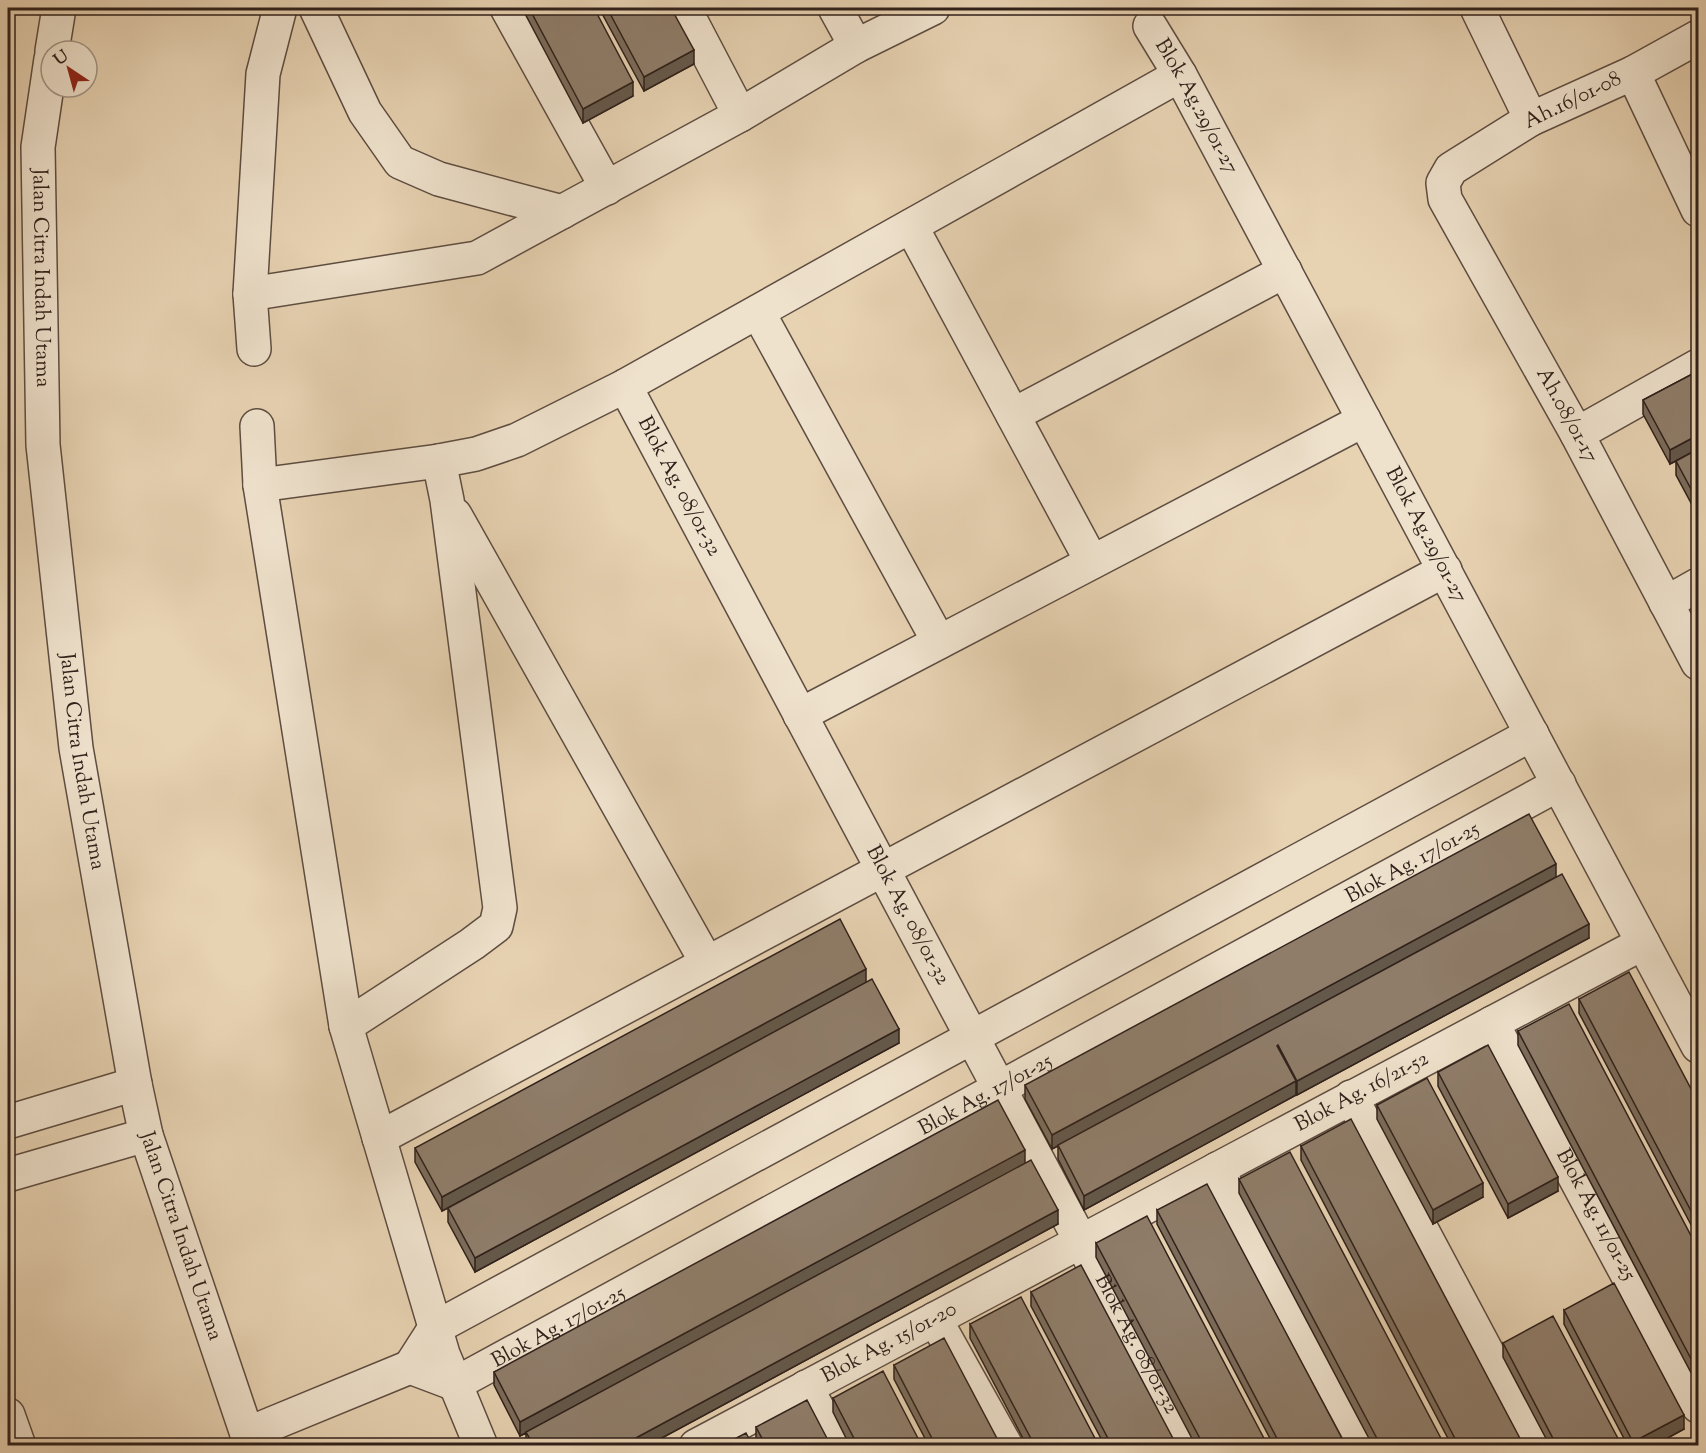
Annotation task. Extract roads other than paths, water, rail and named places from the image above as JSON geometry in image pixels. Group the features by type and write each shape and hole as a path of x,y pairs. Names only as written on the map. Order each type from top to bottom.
{"street":[{"path":"54,39 59,8"},
{"path":"254,349 250,294 263,74 280,8"},
{"path":"316,8 365,112 400,162 439,179 562,212"},
{"path":"507,8 607,188"},
{"path":"684,8 740,115"},
{"path":"835,8 856,46"},
{"path":"250,294 477,258 740,115 856,46 933,8"},
{"path":"1478,8 1531,119"},
{"name":"Blok Ag.29/01-27","path":"1150,26 1180,75 1698,1046"},
{"name":"Ah.16/01-08","path":"1451,169 1531,119 1633,73 1698,37"},
{"path":"1633,73 1698,210"},
{"path":"260,485 439,462 476,454 517,441 625,386 1180,75"},
{"name":"Jalan Citra Indah Utama","path":"45,99 38,147 43,445 76,748 146,1135 249,1440"},
{"name":"Ah.08/01-17","path":"1451,169 1443,183 1445,199 1577,434 1698,663"},
{"path":"911,226 1092,562"},
{"path":"1013,416 1285,271"},
{"path":"758,312 939,642"},
{"path":"1577,434 1698,366"},
{"name":"Blok Ag. 08/01-32","path":"625,386 1190,1446"},
{"path":"800,715 1364,420"},
{"path":"257,426 260,485 346,1026 442,1354 481,1446"},
{"path":"346,1026 496,927 500,908 447,500 439,462"},
{"path":"447,500 707,963"},
{"path":"379,1138 1444,570"},
{"path":"1666,603 1698,585"},
{"path":"249,1440 410,1368 435,1328 1532,734"},
{"name":"Blok Ag. 17/01-25","path":"455,1384 1559,784"},
{"name":"Blok Ag. 16/21-52","path":"1081,1241 1643,943"},
{"name":"Blok Ag. 11/01-25","path":"1492,1023 1698,1407"},
{"path":"8,1122 135,1084"},
{"path":"1351,1097 1537,1446"},
{"path":"8,1175 146,1135"},
{"path":"1217,1169 1366,1446"},
{"name":"Blok Ag. 15/01-20","path":"696,1446 1081,1241"},
{"path":"935,1318 1006,1446"},
{"path":"410,1368 455,1384"},
{"path":"806,1387 838,1446"},
{"path":"8,1415 19,1446"}]}
